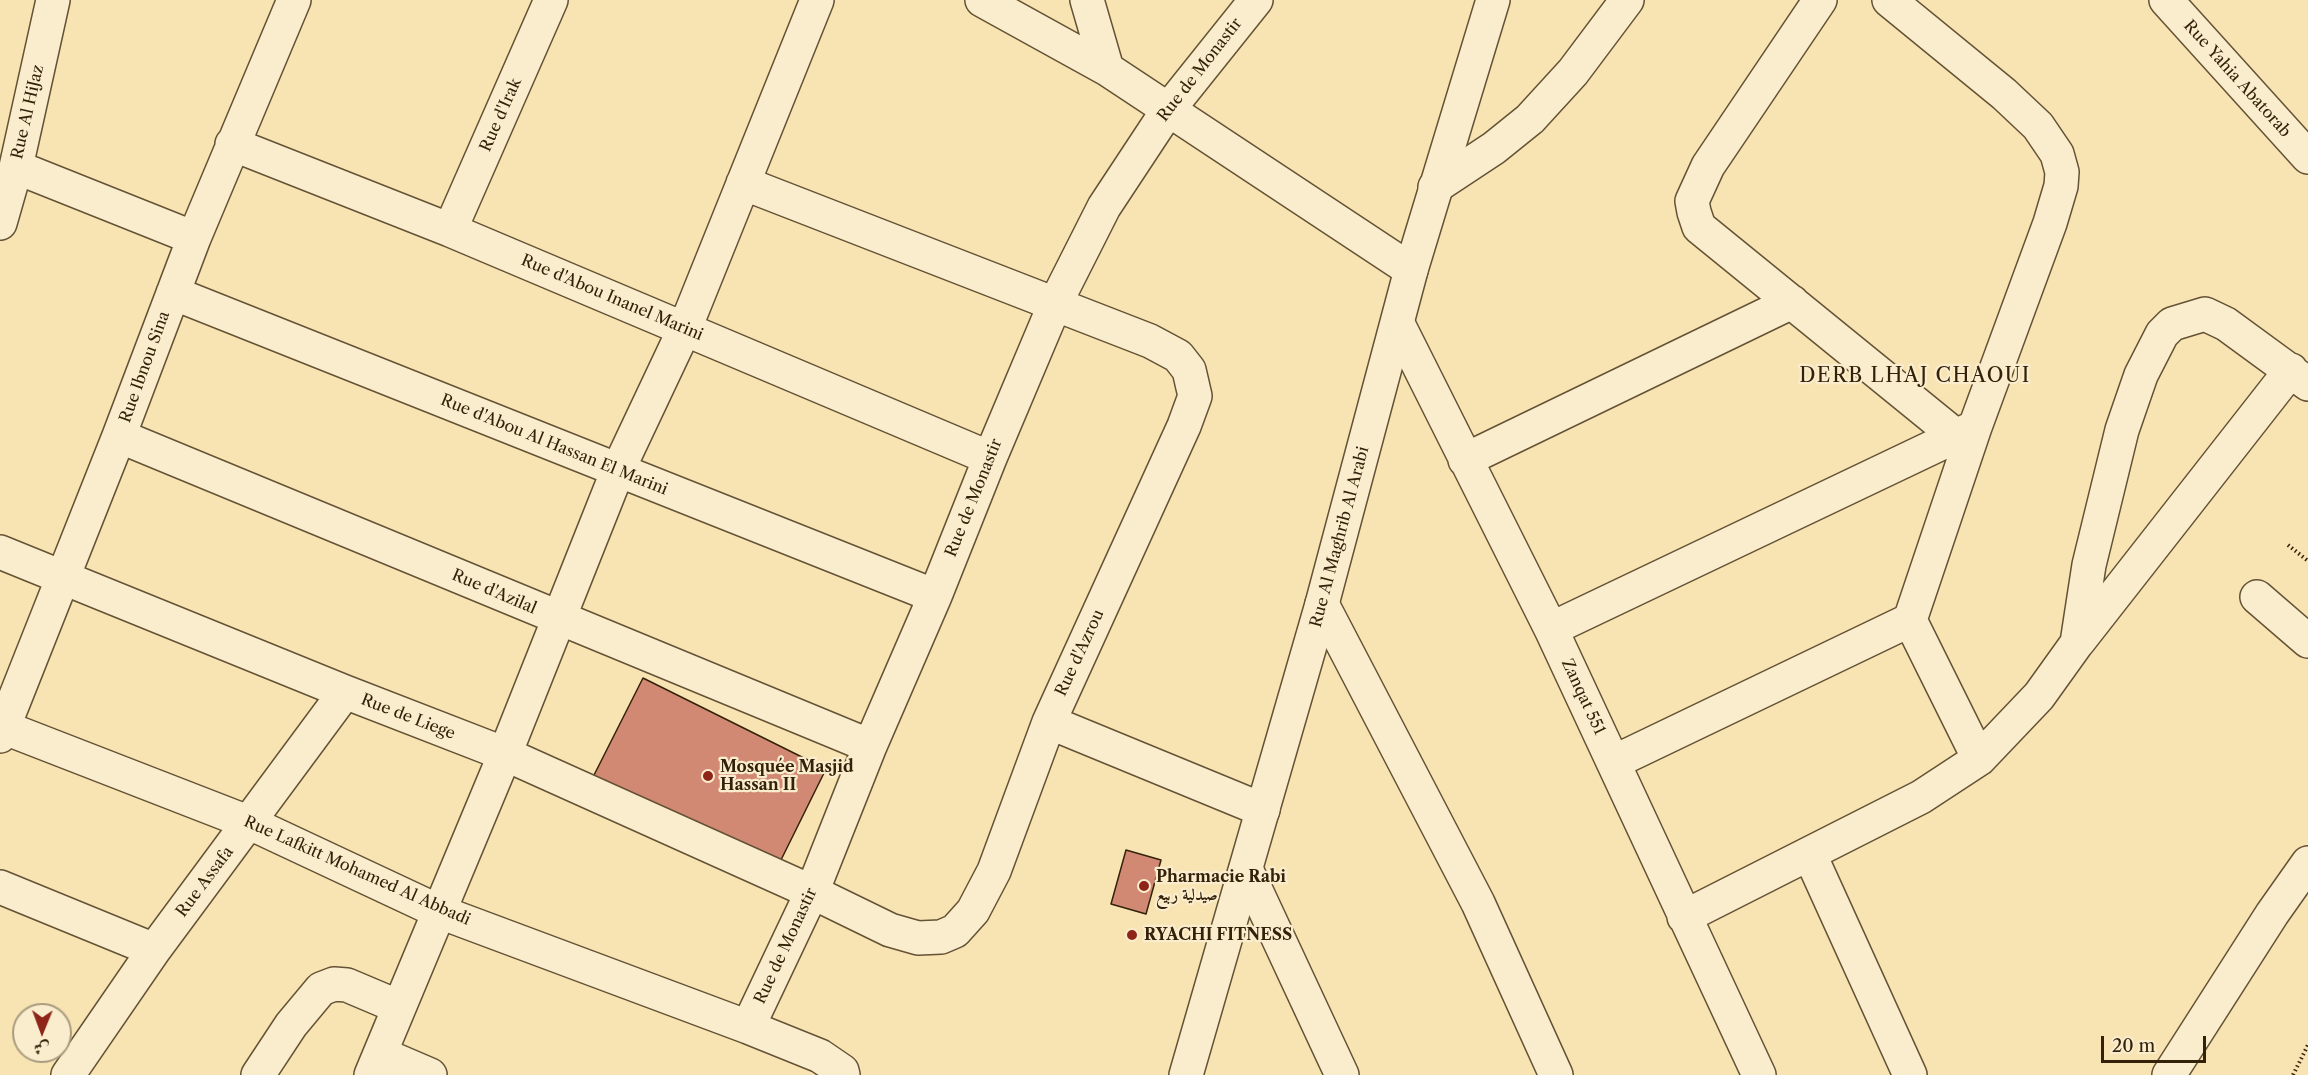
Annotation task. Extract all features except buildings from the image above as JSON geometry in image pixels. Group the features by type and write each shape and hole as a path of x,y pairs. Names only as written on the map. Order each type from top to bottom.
{"street":[{"name":"Rue Al HiJaz","path":"0,223 16,167 53,0"},
{"name":"Rue Ibnou Sina","path":"1,730 64,577 194,238 294,0"},
{"name":"Rue d'Irak","path":"450,230 551,0"},
{"path":"430,1075 376,1065 505,754 618,470 685,328 817,0"},
{"path":"982,0 1107,69 1411,270"},
{"path":"1087,0 1107,69"},
{"name":"Rue de Monastir","path":"748,1027 813,892 870,746 935,596 1055,304 1104,207 1168,110 1256,0"},
{"path":"1435,187 1494,148 1530,119 1573,72 1627,0"},
{"path":"1820,0 1708,166 1692,201 1699,227 1792,302 1965,432"},
{"path":"1889,0 2004,94 2037,126 2057,154 2062,172 2061,186 2050,223 1965,432 1910,620 1979,759"},
{"name":"Rue Yahia Abatorab","path":"2166,0 2308,157"},
{"name":"Rue Al Maghrib Al Arabi","path":"1186,1075 1322,604 1411,270 1491,2"},
{"name":"Rue d'Abou Inanel Marini","path":"232,144 450,230 990,458"},
{"path":"16,167 194,238"},
{"name":"Rue d'Azrou","path":"743,183 1150,341 1178,356 1189,370 1195,396 1184,426 1049,722 994,871 973,911 956,931 941,937 918,938 890,930 813,892"},
{"name":"Rue d'Abou Al Hassan El Marini","path":"173,293 935,596"},
{"path":"1466,460 1792,302"},
{"path":"1684,917 1921,797 1979,759 2039,696 2077,643 2300,377 2226,324 2205,314 2172,324 2162,334 2141,375 2122,430 2089,565 2077,643"},
{"name":"Zanqat 551","path":"1398,324 1551,628 1759,1075"},
{"path":"1551,628 1965,432"},
{"name":"Rue d'Azilal","path":"119,436 870,746"},
{"name":"Rue de Liege","path":"0,552 345,692 505,754 813,892"},
{"path":"2257,597 2308,641"},
{"path":"1322,604 1478,903 1556,1075"},
{"path":"1614,762 1910,620"},
{"name":"Rue Assafa","path":"68,1075 154,950 345,692"},
{"path":"1049,722 1263,810"},
{"name":"Rue Lafkitt Mohamed Al Abbadi","path":"1,730 250,823 440,912 820,1056 842,1071 843,1075"},
{"path":"1810,855 1910,1075"},
{"path":"2169,1075 2308,862"},
{"path":"1246,869 1342,1075"},
{"path":"0,887 154,950"},
{"path":"258,1075 291,1025 321,989 334,984 347,986 399,1007"}],"path":[{"path":"2288,545 2308,561"},
{"path":"2293,1075 2308,1045"}],"place":[{"name":"Mosquée Masjid Hassan II","path":"708,776"},
{"name":"Pharmacie Rabi صيدلية ربيع","path":"1144,886"},
{"name":"RYACHI FITNESS","path":"1132,935"}],"district":[{"name":"DERB LHAJ CHAOUI","path":"1915,376"}]}
